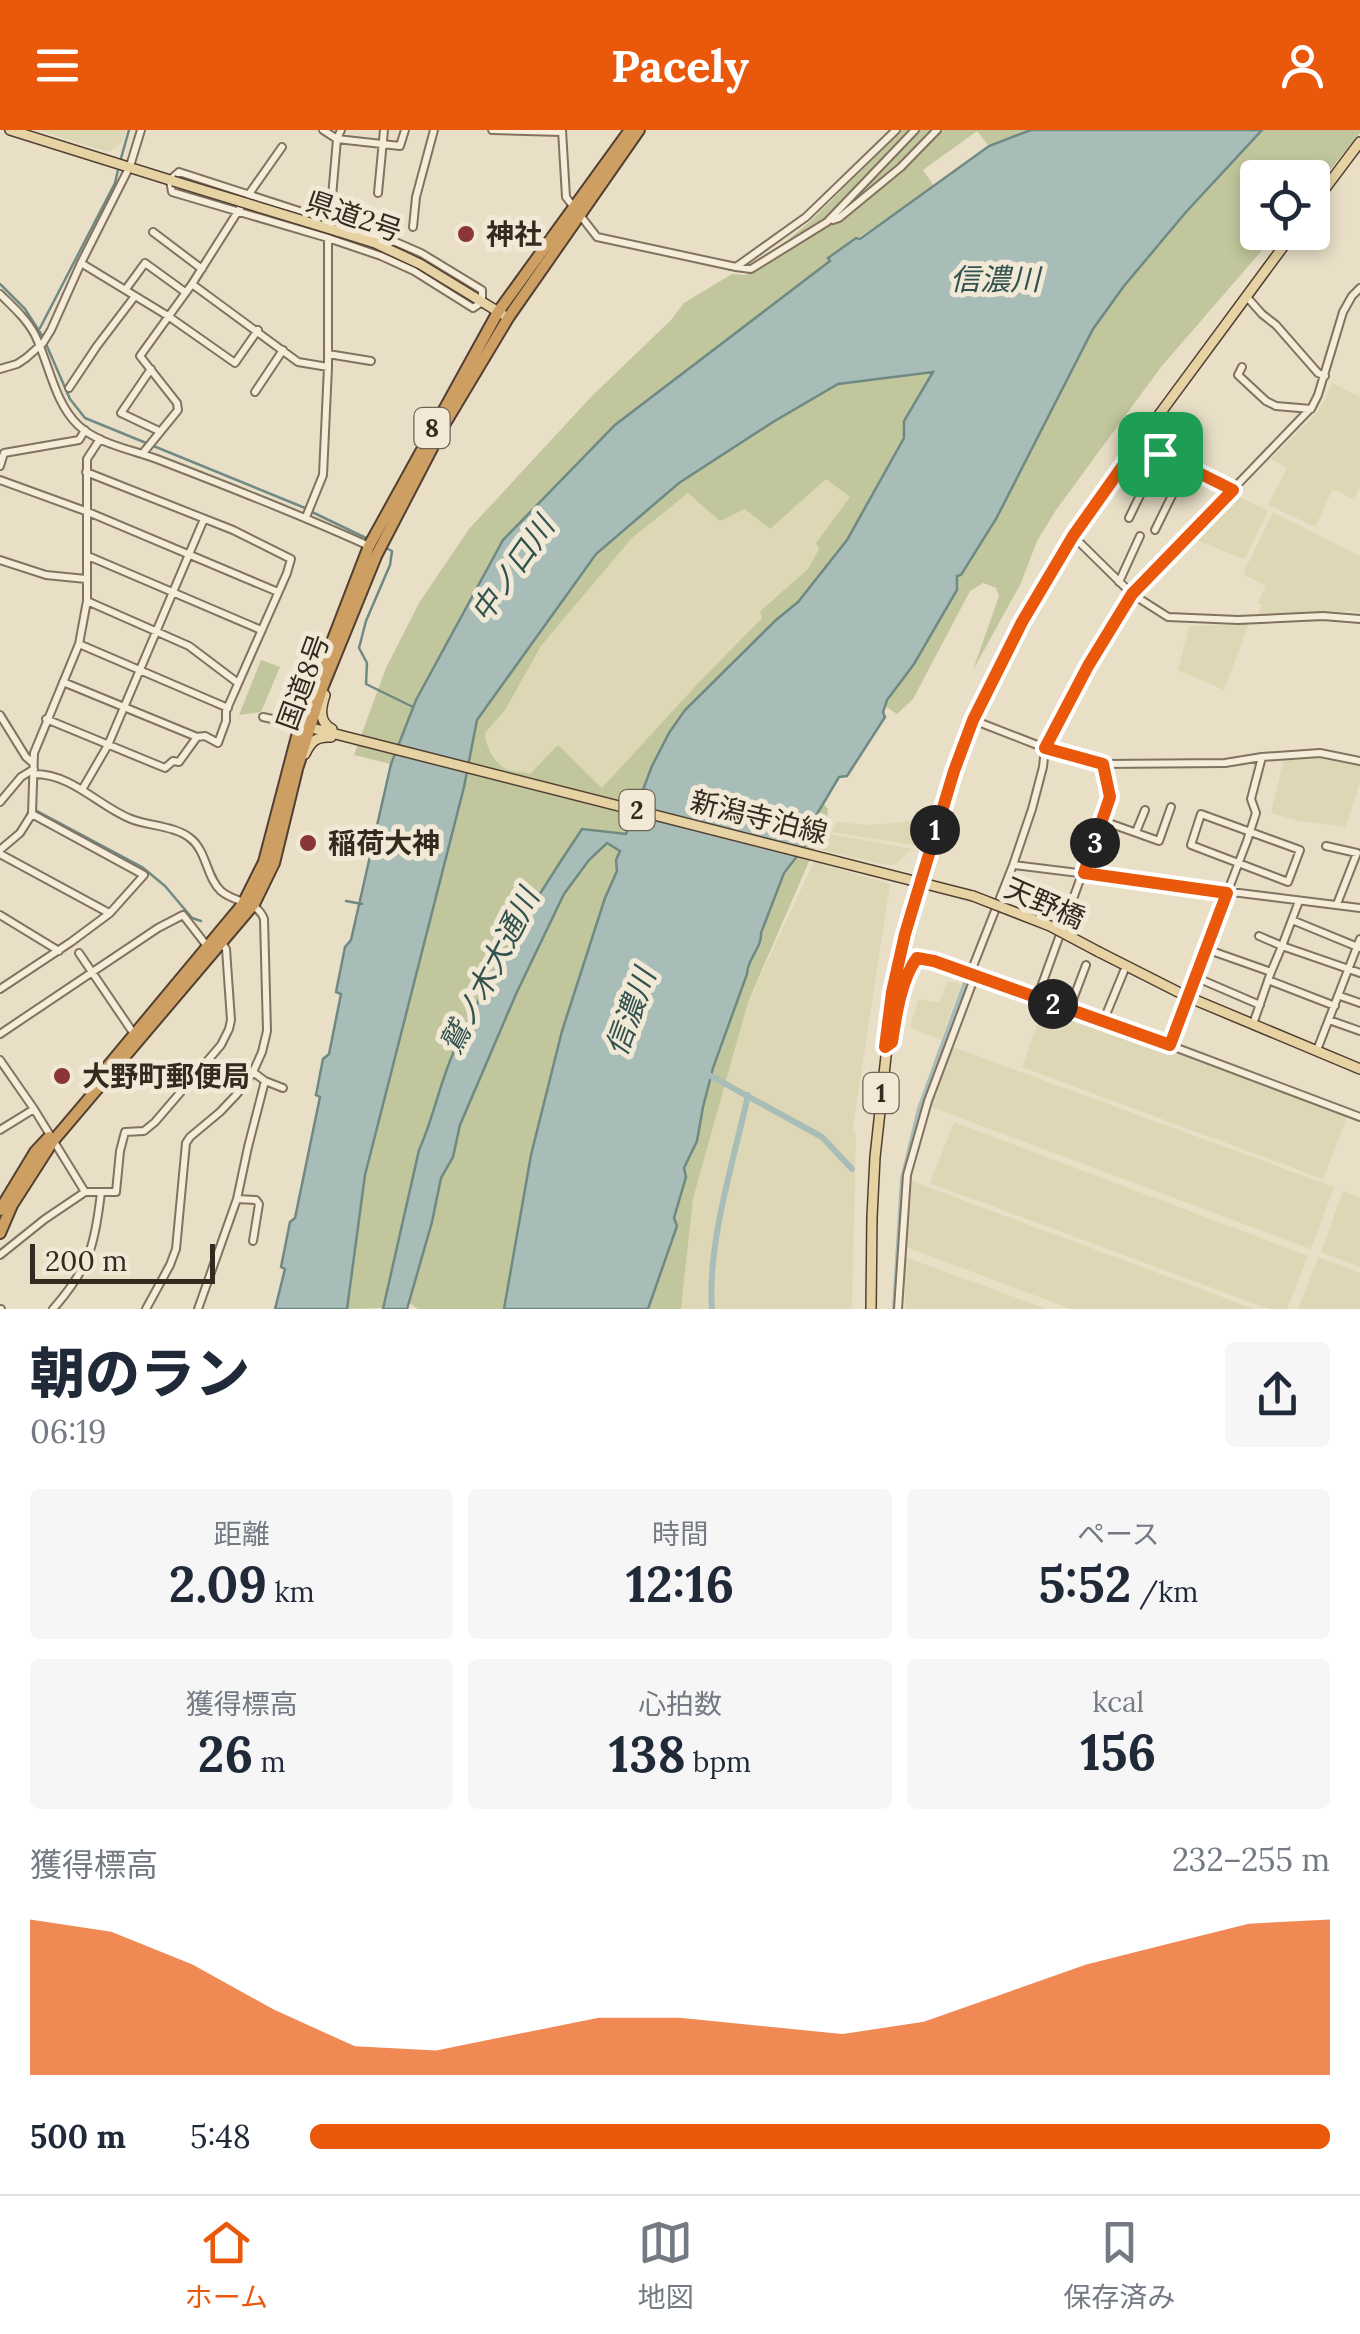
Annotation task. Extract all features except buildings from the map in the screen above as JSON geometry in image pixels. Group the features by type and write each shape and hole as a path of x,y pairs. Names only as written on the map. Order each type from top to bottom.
{"highway":[{"name":"国道8号","path":"577,212 630,130"},
{"name":"国道8号","path":"0,1233 52,1138 134,1034 248,904 305,726 374,548 503,315 639,130"},
{"name":"国道8号","path":"0,1210 36,1152 222,943 274,862 305,726 374,548"}],"main road":[{"path":"10,130 172,181"},
{"path":"1330,182 1360,142"},
{"name":"県道2号","path":"172,181 375,243 420,264 503,315"},
{"name":"1","path":"871,1309 872,1202 892,992 918,880 973,720 1022,622 1073,536 1280,250"},
{"path":"328,673 330,681 321,714 327,727 344,736"},
{"name":"新潟寺泊線","path":"305,726 973,896"},
{"path":"299,763 314,740 344,736"},
{"name":"天野橋","path":"973,896 1050,926 1188,997"},
{"name":"2","path":"1188,997 1360,1069"}],"street":[{"path":"0,369 17,364 39,347 51,330 130,166 141,130"},
{"path":"323,130 337,139 400,146 405,130"},
{"path":"306,517 322,475 328,367 328,238 341,130"},
{"path":"378,194 384,130"},
{"path":"413,227 416,196 434,130"},
{"path":"492,130 562,131 564,191 597,237 751,269 826,222 915,130"},
{"path":"733,266 806,217 896,130"},
{"path":"826,222 839,218 901,167 937,130"},
{"path":"143,453 178,410 177,402 140,356 282,146"},
{"path":"179,172 330,220 421,253 482,290 482,302 473,308 382,256 172,192 172,181 179,172"},
{"path":"153,232 202,269"},
{"path":"81,263 235,363 258,330"},
{"path":"126,290 146,263 185,292"},
{"path":"192,284 298,362 328,367"},
{"path":"898,1309 907,1175 928,1101 1013,865 1040,780 1045,748 1132,594 1316,401 1346,306 1360,288"},
{"path":"0,294 36,337 60,399 76,424 100,439 306,517 374,548"},
{"path":"69,388 135,296"},
{"path":"1246,296 1325,376"},
{"path":"255,392 283,350"},
{"path":"328,354 371,360"},
{"path":"1242,367 1238,375 1266,401 1276,406 1311,408"},
{"path":"151,369 121,413 160,432"},
{"path":"0,466 4,453 79,440 85,430"},
{"path":"100,439 87,460 88,556 79,644 34,753 32,814 0,852 110,913"},
{"path":"1139,443 1233,490"},
{"path":"1129,518 1160,454"},
{"path":"1155,530 1186,467"},
{"path":"63,682 218,743 238,682 291,559 233,530 86,472"},
{"path":"0,480 88,512 278,592"},
{"path":"83,788 108,746 204,519"},
{"path":"1073,536 1132,594 1168,616 1360,619"},
{"path":"1120,582 1140,536"},
{"path":"88,556 261,630"},
{"path":"0,560 46,575 86,579"},
{"path":"86,601 189,646 238,682"},
{"path":"79,644 228,708"},
{"path":"0,714 33,769 83,788 128,818 186,834 197,845 220,890 259,908 264,919 266,1031 262,1052 236,1094 186,1143 176,1250 146,1309"},
{"path":"263,717 305,726"},
{"path":"46,720 165,768 173,760 179,762 196,737"},
{"path":"973,720 1045,748 1103,764 1225,763 1320,753 1360,760"},
{"path":"1170,1045 1256,813 1251,799 1262,757"},
{"path":"1037,998 1110,797 1103,764"},
{"path":"0,802 33,769"},
{"path":"1103,821 1159,840 1171,807"},
{"path":"1136,833 1145,810"},
{"path":"0,989 110,913 144,874 32,814"},
{"path":"1300,850 1201,814 1191,845 1288,882 1304,840"},
{"path":"1337,904 1360,844"},
{"path":"1326,846 1356,853"},
{"path":"1013,865 1360,908"},
{"path":"1253,1024 1299,900"},
{"path":"0,916 59,950"},
{"path":"0,1034 158,928 183,916 208,947"},
{"path":"1292,920 1359,944 1316,1052"},
{"path":"1259,936 1360,973"},
{"path":"0,1254 85,1192 116,1192 125,1132 144,1131 154,1122 230,1029 226,949 222,943"},
{"path":"1206,949 1334,1006"},
{"path":"79,953 134,1034"},
{"path":"885,1047 892,1042 913,961 928,959 1360,1117"},
{"path":"1069,1010 1086,966"},
{"path":"1103,1022 1124,971"},
{"path":"1196,977 1260,1004"},
{"path":"1340,996 1360,1003"},
{"path":"1329,1020 1360,1030"},
{"path":"0,1060 85,1192"},
{"path":"253,1072 283,1088"},
{"path":"198,1309 238,1199 265,1081"},
{"path":"0,1130 34,1109"},
{"path":"53,1309 77,1281 86,1263 97,1228 100,1192"},
{"path":"238,1199 256,1200 259,1204 253,1241"}],"shaded area":[{"path":"36,130 126,130 123,142 109,152"},
{"path":"1332,383 1360,397 1360,486 1354,500 1333,489 1315,527 1268,505 1287,468 1271,459 1314,416"},
{"path":"826,479 850,497 816,543 819,549 808,569 760,610 762,617 602,789 558,746 530,774 509,771 500,764 486,744 485,733 505,710 541,646 632,538 688,492 720,521"},
{"path":"1236,495 1268,511 1245,559 1193,539"},
{"path":"1273,512 1360,556 1360,613 1259,615 1261,604 1257,604 1266,586 1243,574"},
{"path":"1249,624 1224,690 1178,670 1189,626"},
{"path":"1316,758 1360,766 1360,782 1346,827 1271,813 1284,759"},
{"path":"914,819 917,846 832,832 839,822 866,825"},
{"path":"829,834 912,849 895,865 881,864 821,850"},
{"path":"814,862 890,884 853,1127 856,1136 852,1309 681,1309 693,1199 748,1002"},
{"path":"947,981 961,984 941,1040 910,1028 918,999 940,1003"},
{"path":"1056,1009 1347,1117 1323,1179 1022,1067 1040,1017 1051,1020"},
{"path":"953,1047 1334,1187 1311,1249 931,1107"},
{"path":"954,1122 1308,1256 1287,1309 1269,1309 930,1183"},
{"path":"912,1181 1254,1309 1071,1309 906,1247"},
{"path":"1343,1191 1360,1197 1360,1267 1321,1252"},
{"path":"905,1257 1047,1309 905,1309"},
{"path":"1318,1257 1360,1273 1360,1309 1298,1309"}],"green space":[{"path":"901,130 1031,130 989,146 977,131 923,170 934,186 829,258 831,261 503,540 416,700 391,764 354,755 386,668 419,603 469,529 684,303 732,274 746,275 813,219"},
{"path":"1262,130 1360,130 1330,170 1330,160 1240,160 1240,250 1262,250 1161,367 1056,510 973,670 999,596 996,588 983,583 970,591 913,699 897,714 885,706 956,576 996,519 1093,329 1186,212"},
{"path":"934,372 904,421 904,437 847,540 798,602 685,710 652,766 626,834 582,829 547,882 498,964 450,1061 419,1150 383,1308 347,1309 365,1175 464,787 477,720 596,554 679,483 838,384","holes":["826,479 850,497 816,543 819,549 808,569 760,611 762,618 602,788 558,745 530,774 506,769 494,758 485,733 505,710 541,646 632,538 688,493 720,521 745,509 770,529"]},
{"path":"261,660 280,667 261,712 239,715"},
{"path":"822,802 828,809 827,820 748,1002 693,1199 681,1309 648,1309 677,1226 674,1218 686,1178 684,1168 697,1141 713,1068 784,873 805,846"},
{"path":"607,842 620,851 617,871 562,1031 531,1155 504,1309 418,1309 409,1303 441,1178 453,1157 460,1125 564,894"}],"water":[{"name":"信濃川","path":"1031,130 1262,130 1186,212 1093,329 996,519 957,576 957,590 914,664 887,700 885,717 847,776 839,777 811,824 805,846 784,873 713,1068 697,1141 684,1168 686,1177 674,1218 677,1226 648,1309 504,1309 531,1155 562,1031 617,871 620,851 607,843 564,894 460,1125 453,1157 441,1178 407,1309 383,1309 419,1150 450,1061 469,1020 564,855 582,829 626,834 652,766 685,710 798,602 847,540 904,438 904,421 933,372 838,384 679,483 596,554 477,720 464,787 365,1175 347,1309 275,1309 285,1269 281,1267 290,1222 295,1218 320,1097 316,1095 323,1059 329,1054 341,994 336,992 345,947 351,940 391,764 416,700 503,540 615,425 830,261 828,258 989,146"}],"waterway":[{"path":"120,162 129,130"},
{"path":"40,328 115,183 118,170"},
{"path":"0,284 25,309 43,337"},
{"path":"46,344 70,399 85,418 305,508"},
{"path":"312,512 368,539"},
{"path":"384,547 392,551 390,565 359,648 367,663 366,684 413,707"},
{"path":"25,820 29,810 37,811 142,867 165,886 192,918 201,921"},
{"path":"0,845 18,831"},
{"path":"346,901 362,904"},
{"path":"895,1309 903,1179 920,1109 968,977"},
{"path":"711,1076 822,1137 852,1169"},
{"path":"712,1309 718,1229 748,1095"}],"place":[{"name":"神社","path":"466,234"},
{"name":"稲荷大神","path":"308,843"},
{"name":"大野町郵便局","path":"62,1076"}],"route":[{"path":"1139,443 1160,454 1233,490 1132,594 1045,748 1103,764 1110,797 1084,873 1227,893 1170,1045 917,958 898,1009 892,1042 885,1047 905,934 973,720 1022,622 1119,469 1139,443"}],"water label":[{"name":"中ノ口川","path":"512,569"},
{"name":"鷲ノ木大通川","path":"489,971"}]}
